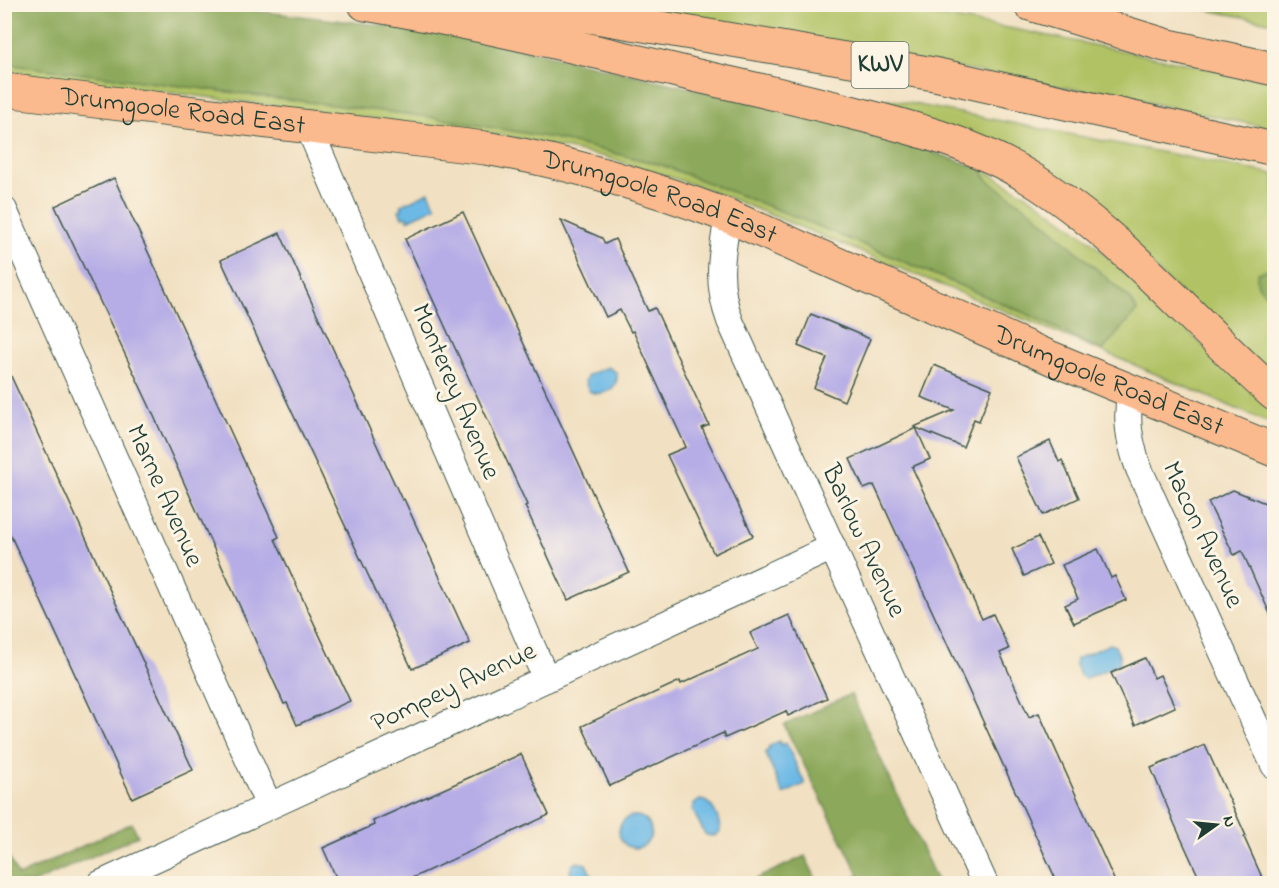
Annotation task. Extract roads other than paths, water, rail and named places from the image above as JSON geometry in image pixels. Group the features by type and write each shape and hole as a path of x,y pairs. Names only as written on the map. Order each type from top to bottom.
{"main road":[{"path":"365,4 561,44 775,93 917,130 1002,162 1030,178 1086,218 1133,259 1275,394"},
{"name":"KWV","path":"482,4 596,17 934,74 1275,149"},
{"path":"1030,4 1165,45 1275,69"},
{"path":"1045,4 1275,46"},
{"name":"Drumgoole Road East","path":"4,90 533,156 634,183 728,216 1030,348 1275,450"}],"street":[{"name":"Monterey Avenue","path":"309,128 546,679"},
{"name":"Marne Avenue","path":"4,210 269,806"},
{"name":"Barlow Avenue","path":"728,216 720,267 725,308 735,334 834,547 985,884"},
{"name":"Macon Avenue","path":"1131,390 1128,430 1130,444 1139,469 1275,765"},
{"name":"Pompey Avenue","path":"100,884 834,547"}],"water":[{"path":"429,192 436,207 408,220 406,216 402,217 399,210 403,208 401,205"},
{"path":"608,367 617,373 617,379 612,388 604,393 589,391 585,381 588,375"},
{"path":"1110,644 1115,646 1120,657 1119,664 1085,679 1080,675 1075,664 1076,659"},
{"path":"779,741 781,745 786,743 805,784 783,794 765,752 769,750 768,747"},
{"path":"700,800 708,803 717,816 720,831 715,835 705,834 693,811 693,805"},
{"path":"635,816 647,820 651,832 647,844 635,848 623,844 619,832 623,820"},
{"path":"577,862 586,864 595,883 574,883 570,871 572,865"}]}
